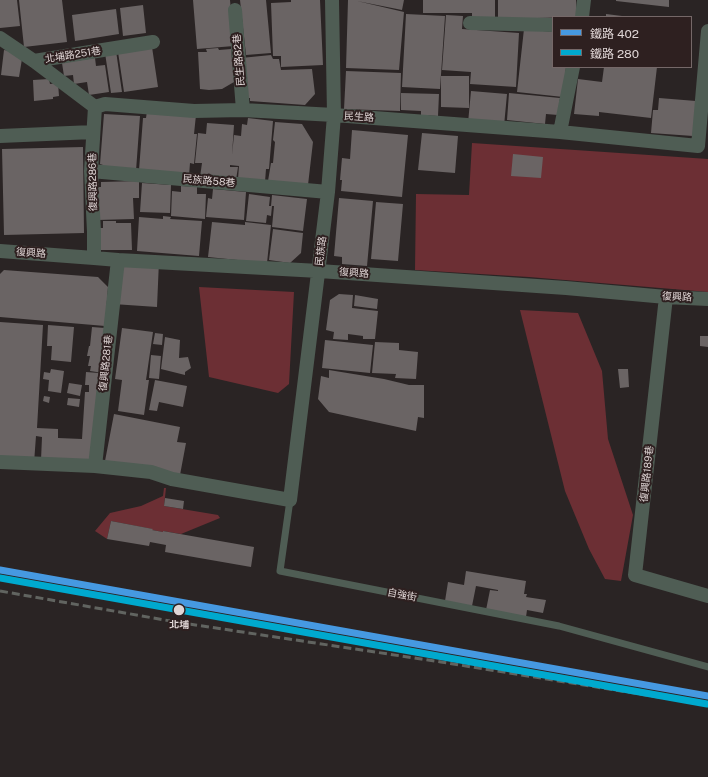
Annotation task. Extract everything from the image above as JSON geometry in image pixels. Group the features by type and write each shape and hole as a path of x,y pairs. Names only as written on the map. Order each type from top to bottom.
{"street":[{"name":"民族路","path":"290,500 328,192 334,115 332,0"},
{"path":"582,16 584,0"},
{"name":"民生路82巷","path":"235,10 242,110"},
{"path":"470,23 552,25"},
{"name":"民生路","path":"95,107 105,104 194,111 242,110 334,115 560,132 698,146 708,31"},
{"name":"北埔路251巷","path":"0,38 34,61 153,42"},
{"path":"34,61 95,107"},
{"path":"560,132 573,68"},
{"name":"復興路286巷","path":"94,258 91,171 95,107"},
{"path":"0,136 93,132"},
{"name":"民族路58巷","path":"91,171 328,192"},
{"name":"復興路","path":"0,251 118,260 319,271 708,299"},
{"name":"復興路281巷","path":"95,466 118,260"},
{"name":"復興路189巷","path":"666,297 635,575 708,596"},
{"path":"0,462 95,466 151,472 172,479 290,500"}],"lane":[{"name":"自強街","path":"290,500 280,571 559,626 708,667"}],"shaded area":[{"path":"472,143 708,159 708,292 529,277 415,270 416,194 469,195"},
{"path":"199,287 294,292 289,384 278,393 209,377"},
{"path":"520,310 578,313 602,371 608,439 633,515 621,581 605,579 589,549 565,491"},
{"path":"164,488 166,488 164,506 218,515 220,518 181,534 152,530 111,521 107,539 95,531 110,513 141,506 163,496"}],"building":[{"path":"0,0 17,0 20,26 0,28"},
{"path":"19,0 62,0 67,42 24,47"},
{"path":"193,0 230,0 234,46 197,49"},
{"path":"240,0 266,0 271,53 246,55"},
{"path":"291,0 320,0 323,65 281,67 281,56 273,56 271,3 291,2"},
{"path":"348,0 404,0 402,10 357,1 404,12 399,70 346,68"},
{"path":"423,0 495,0 495,17 472,17 472,13 423,13"},
{"path":"498,0 576,0 577,16 498,19"},
{"path":"669,0 669,7 616,1"},
{"path":"143,5 146,33 123,36 120,8"},
{"path":"116,9 119,34 75,41 72,15"},
{"path":"406,14 445,16 440,89 402,87"},
{"path":"606,14 622,16 606,16"},
{"path":"446,15 463,16 462,29 519,33 516,87 470,84 471,72 442,70"},
{"path":"524,29 552,32 552,68 566,68 563,97 517,92"},
{"path":"152,47 158,87 124,92 118,52"},
{"path":"218,48 219,50 231,49 234,82 222,89 200,89 198,52 207,52 206,49"},
{"path":"4,50 23,53 19,77 1,75"},
{"path":"116,51 122,92 111,93 105,53"},
{"path":"271,55 273,59 279,59 281,70 312,69 315,94 305,105 250,101 250,98 245,98 241,58"},
{"path":"95,58 96,66 105,65 109,92 89,95 87,82 74,84 73,75 64,76 62,63"},
{"path":"604,68 657,68 651,118 599,112 599,116 574,114 578,79 602,82"},
{"path":"346,71 401,73 400,111 344,109"},
{"path":"441,76 469,76 469,108 441,107"},
{"path":"49,79 50,84 58,83 59,96 53,97 53,99 34,101 33,80"},
{"path":"471,91 507,94 504,126 468,123"},
{"path":"401,93 439,94 438,116 421,115 421,111 401,110"},
{"path":"509,93 560,98 558,115 546,114 545,124 507,120"},
{"path":"659,98 696,101 693,136 651,133 653,110 658,110"},
{"path":"147,111 196,115 194,134 197,134 194,164 190,163 189,176 139,170 143,118 146,118"},
{"path":"104,114 140,116 136,171 103,169 103,165 100,164"},
{"path":"248,118 273,121 269,169 266,169 265,182 238,179 239,166 230,165 230,167 238,167 236,180 200,177 202,163 195,163 198,133 206,134 207,123 234,125 232,155 234,135 241,136 242,124 247,125"},
{"path":"275,122 302,124 313,142 308,185 268,181 271,163 273,163"},
{"path":"352,130 408,135 402,197 341,191 342,180 340,180 342,158 350,159"},
{"path":"422,133 458,136 455,173 418,170"},
{"path":"83,147 84,233 4,235 2,149"},
{"path":"513,154 543,157 541,178 511,176"},
{"path":"139,181 139,198 133,198 134,219 97,220 98,187 101,187 101,182"},
{"path":"142,183 171,185 170,213 140,212"},
{"path":"181,186 197,187 197,194 206,194 205,219 171,216 172,191 181,192"},
{"path":"213,189 246,192 244,220 206,217 208,198 212,199"},
{"path":"249,194 270,197 269,206 271,206 272,195 307,199 303,231 272,227 274,206 272,206 271,216 267,215 266,223 246,221"},
{"path":"339,198 373,201 367,266 342,264 342,257 334,256"},
{"path":"376,202 403,204 398,261 371,259"},
{"path":"163,216 171,217 170,219 202,221 199,256 137,251 139,217 163,219"},
{"path":"103,221 131,223 132,250 100,250 99,228 103,228"},
{"path":"212,222 245,225 245,222 271,225 267,263 208,257"},
{"path":"273,229 303,233 301,253 290,263 269,260"},
{"path":"159,261 157,307 113,304 115,267"},
{"path":"4,270 98,277 108,287 105,326 0,317 0,274"},
{"path":"339,294 353,295 352,308 378,311 375,339 363,339 363,336 348,334 348,340 333,339 334,332 326,330 330,300"},
{"path":"355,295 378,299 377,309 354,306"},
{"path":"0,322 43,325 37,428 58,429 58,438 82,439 85,392 89,392 89,385 85,385 86,372 99,373 93,463 41,460 42,437 36,436 34,463 0,460"},
{"path":"48,325 74,327 71,362 51,360 52,346 47,346"},
{"path":"92,327 105,328 103,373 90,371 91,366 88,366 90,356 87,356 90,346"},
{"path":"122,328 153,332 146,380 149,380 144,415 118,411 122,380 115,379"},
{"path":"155,333 163,334 162,345 153,344"},
{"path":"700,336 708,336 708,347 700,346"},
{"path":"165,337 180,340 179,358 188,357 191,368 185,372 185,375 161,369"},
{"path":"325,340 373,345 370,373 322,368"},
{"path":"375,342 399,343 399,350 418,352 416,379 395,378 396,374 372,373"},
{"path":"151,355 161,356 159,379 149,378"},
{"path":"51,369 64,371 61,393 48,391 49,380 43,379 44,372 50,373"},
{"path":"618,369 628,369 629,387 620,388"},
{"path":"329,370 384,379 409,385 424,385 424,418 418,417 416,431 329,412 318,399 321,376 329,378"},
{"path":"155,380 187,386 183,407 159,402 157,411 149,410"},
{"path":"69,383 82,385 80,396 67,393"},
{"path":"44,396 50,397 49,403 43,401"},
{"path":"68,398 80,399 79,407 67,405"},
{"path":"114,414 180,427 177,442 186,443 180,475 105,461"},
{"path":"165,498 184,501 183,509 164,506"},
{"path":"111,521 163,532 254,547 251,567 165,552 166,545 150,542 149,546 107,539"},
{"path":"466,571 526,581 524,594 527,594 526,597 546,600 543,613 527,610 526,617 486,610 490,590 498,590 476,586 472,606 445,601 448,582 464,585"}],"railway":[{"path":"0,591 176,622 441,662 708,705"}],"rail line":[{"name":"402","path":"0,570 708,696"},
{"name":"280","path":"0,578 707,704"}],"place":[{"name":"北埔","path":"179,610"}]}
